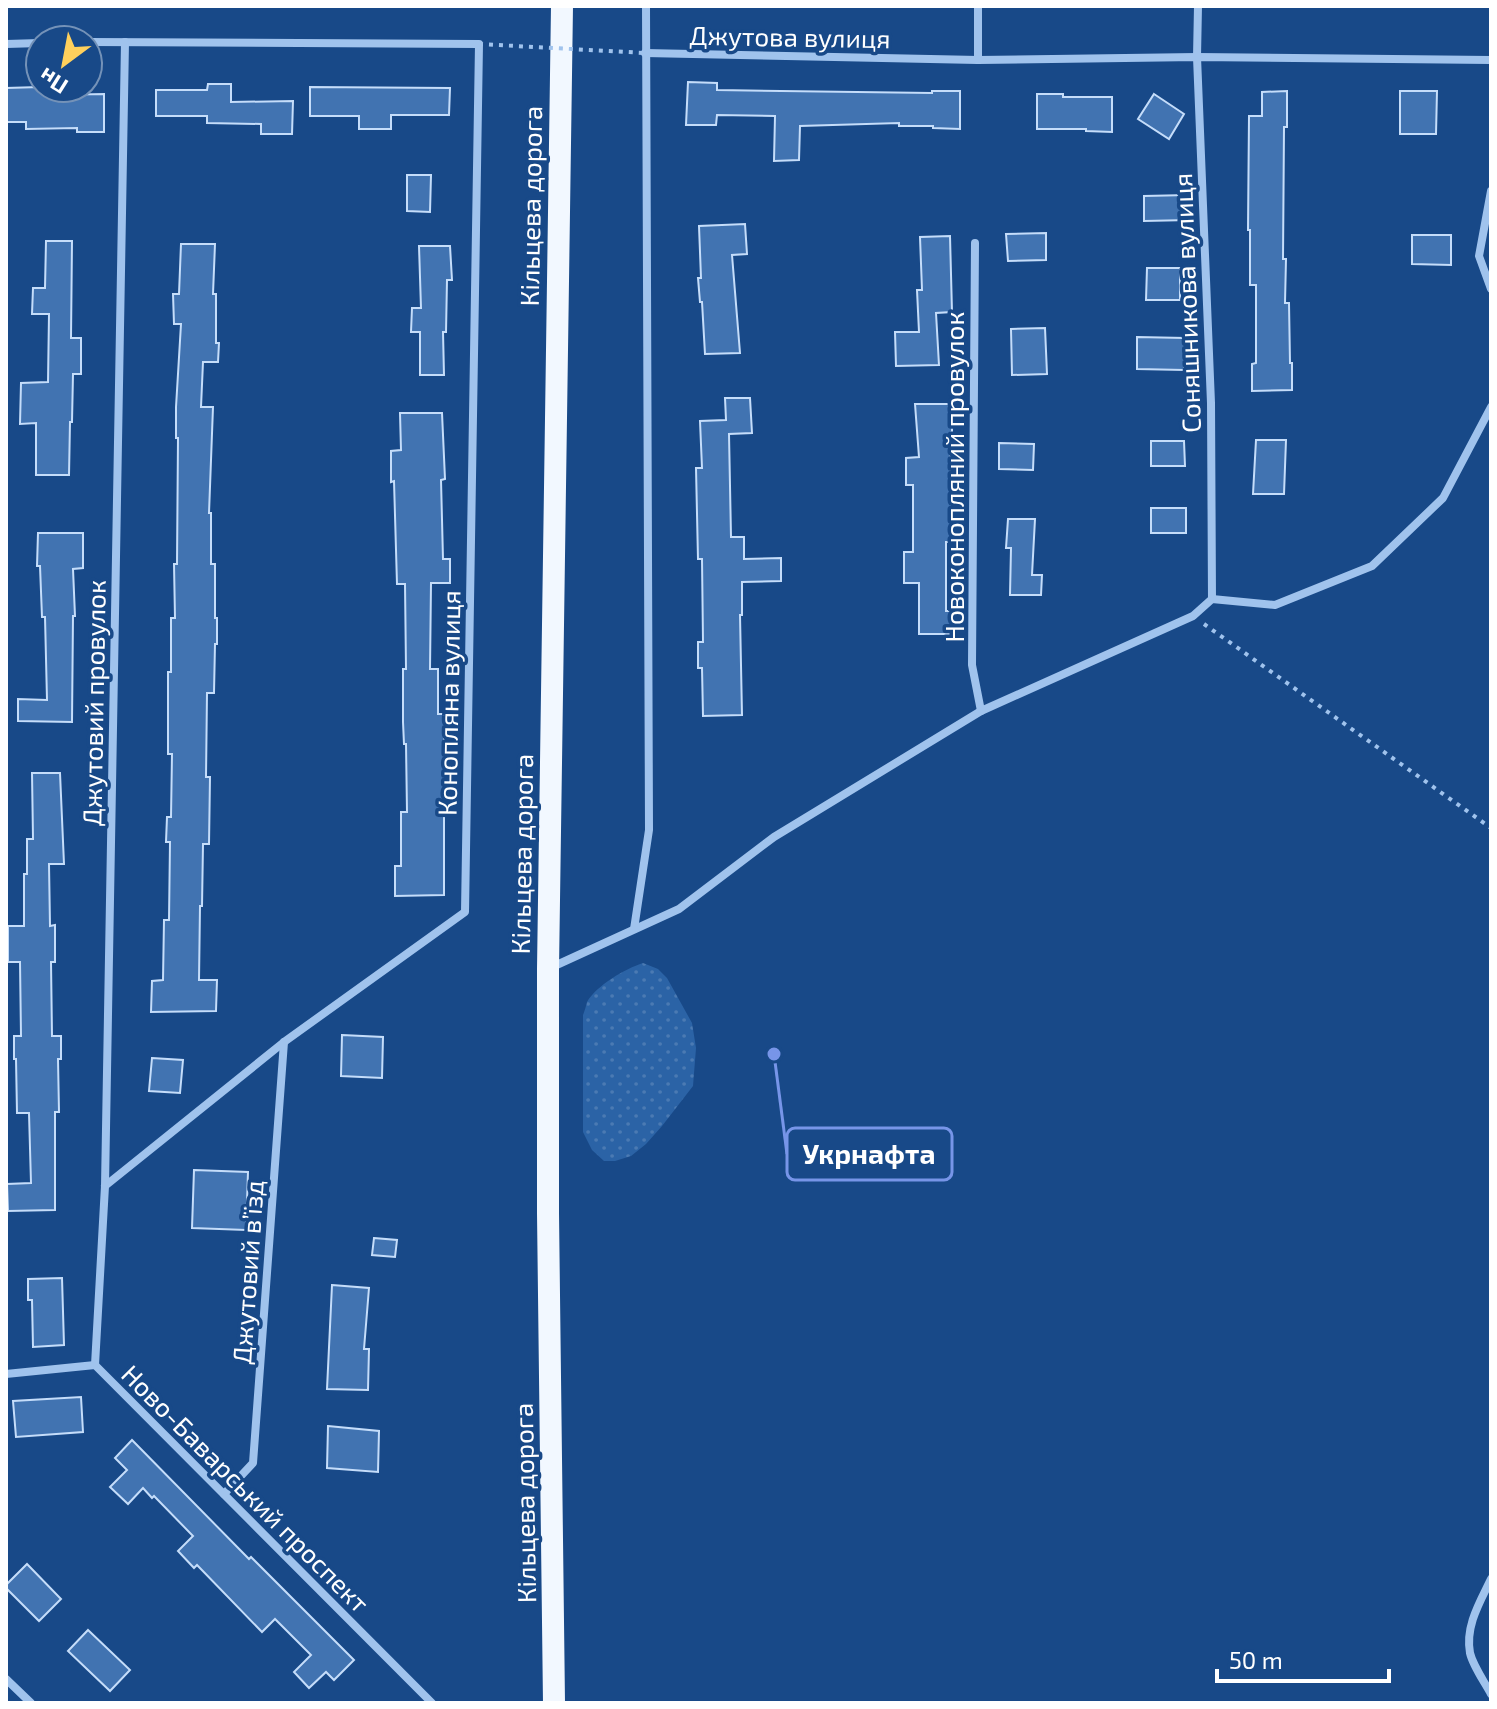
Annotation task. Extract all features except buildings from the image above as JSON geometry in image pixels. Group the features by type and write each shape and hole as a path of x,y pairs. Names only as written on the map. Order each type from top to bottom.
{"highway":[{"name":"Кільцева дорога","path":"554,1703 548,969 562,6"}],"street":[{"path":"634,929 649,830 646,6"},
{"path":"978,6 978,60"},
{"name":"Соняшникова вулиця","path":"1198,6 1197,57 1211,403 1212,599"},
{"path":"104,42 479,44"},
{"name":"Джутовий провулок","path":"95,1365 105,1186 125,42"},
{"name":"Конопляна вулиця","path":"105,1186 284,1042 465,912 479,44"},
{"name":"Джутова вулиця","path":"645,53 978,60 1197,57 1491,60"},
{"path":"1491,191 1479,256 1491,289"},
{"name":"Новоконопляний провулок","path":"975,243 972,665 981,711"},
{"path":"548,969 679,909 774,837 981,711 1193,616 1212,599 1275,605 1372,566 1443,498 1491,407"},
{"name":"Джутовий в’їзд","path":"224,1494 253,1463 284,1042"},
{"name":"Ново-Баварський проспект","path":"6,1374 95,1365 432,1703"},
{"path":"1491,1579 1474,1613 1470,1635 1470,1655 1491,1694"},
{"path":"6,1679 31,1703"}],"path":[{"path":"479,44 645,53"},
{"path":"1193,616 1491,828"}],"shaded area":[{"path":"643,963 658,969 667,978 692,1023 696,1048 693,1086 646,1144 631,1156 604,1161 592,1150 583,1132 583,1015 587,1002 597,990 620,973"}],"place":[{"name":"Укрнафта","path":"774,1054"}]}
